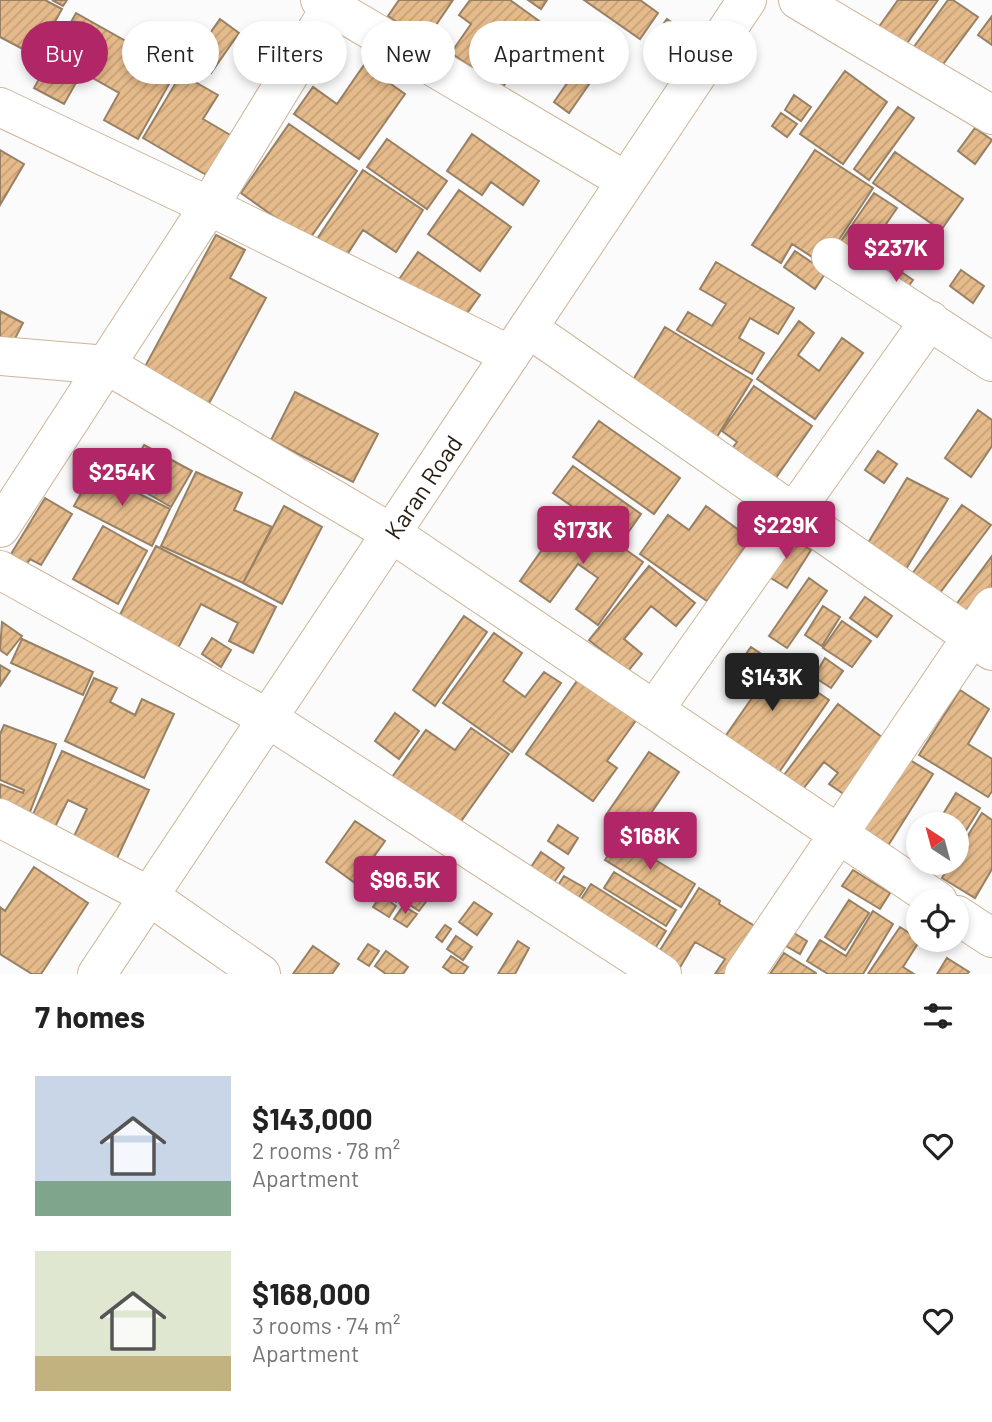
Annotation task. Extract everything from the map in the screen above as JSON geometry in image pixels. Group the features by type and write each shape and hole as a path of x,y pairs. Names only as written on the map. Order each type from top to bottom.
{"street":[{"name":"Karan Road","path":"97,974 747,0"},
{"path":"798,0 992,116"},
{"path":"0,528 209,206 329,2 626,181"},
{"path":"0,107 209,206 519,341 985,631 839,835 744,974"},
{"path":"831,257 992,362"},
{"path":"654,710 930,320"},
{"path":"0,356 107,365 391,533 920,889"},
{"path":"0,570 269,719 662,974"},
{"path":"0,818 149,896 261,974"},
{"path":"969,923 992,938"}],"building":[{"path":"0,0 45,0 62,9 55,21 21,21 21,48 0,37"},
{"path":"52,0 67,0 63,6"},
{"path":"399,0 453,0 439,21 395,21 388,16"},
{"path":"470,0 510,0 539,21 469,22 459,15"},
{"path":"528,0 547,0 541,9"},
{"path":"584,0 640,0 658,13 652,21 643,21 643,35 640,39 629,31 629,21 614,21"},
{"path":"898,0 938,0 902,50 876,31"},
{"path":"948,0 953,0 978,17 935,75 908,55"},
{"path":"76,13 90,21 72,21"},
{"path":"992,16 992,45 978,35"},
{"path":"220,19 233,29 233,42 219,62 219,21"},
{"path":"469,27 469,65 455,56 455,47"},
{"path":"108,31 122,39 122,84 169,84 138,139 104,120 119,93 103,84 108,84"},
{"path":"361,69 361,84 391,84 405,94 359,159 294,114 313,87 337,104"},
{"path":"845,71 887,102 843,164 800,134"},
{"path":"36,84 75,84 64,104 34,88"},
{"path":"175,84 199,84 218,95 203,119 232,136 208,176 143,138"},
{"path":"567,84 589,84 569,113 554,102"},
{"path":"794,95 811,107 801,121 785,110"},
{"path":"898,107 914,118 869,180 854,169"},
{"path":"781,113 797,124 787,137 772,126"},
{"path":"289,124 357,171 308,241 241,193"},
{"path":"975,128 992,140 975,164 958,151"},
{"path":"472,134 539,181 523,205 491,182 482,195 447,171"},
{"path":"387,139 447,181 427,209 367,167"},
{"path":"0,150 24,164 0,205"},
{"path":"815,150 873,188 823,264 792,244 781,263 752,245"},
{"path":"895,152 963,199 941,230 873,183"},
{"path":"363,170 423,210 396,252 363,230 345,258 317,239"},
{"path":"459,190 511,227 480,271 428,234"},
{"path":"874,193 897,208 853,272 830,257"},
{"path":"216,235 245,250 230,278 266,298 206,409 141,374"},
{"path":"795,251 826,272 815,289 784,267"},
{"path":"418,252 480,295 463,319 393,288"},
{"path":"716,262 794,308 778,334 750,318 739,338 764,353 752,374 677,330 688,312 712,326 726,304 700,289"},
{"path":"894,267 913,280 897,302 878,289"},
{"path":"961,270 984,286 973,303 950,286"},
{"path":"0,311 23,323 10,348 0,343"},
{"path":"799,321 814,333 798,355 819,371 842,338 863,353 815,419 757,379"},
{"path":"665,327 752,380 710,448 624,395"},
{"path":"754,386 812,426 768,489 725,458 737,442 722,431"},
{"path":"295,392 378,434 353,482 271,440"},
{"path":"978,410 992,420 992,446 971,477 945,458"},
{"path":"599,421 680,478 654,514 573,457"},
{"path":"144,445 192,471 171,507 124,480"},
{"path":"878,451 897,464 884,483 865,470"},
{"path":"573,466 641,514 622,541 553,493"},
{"path":"93,471 170,509 152,546 74,506"},
{"path":"196,472 242,493 234,510 272,527 243,583 161,546"},
{"path":"907,478 948,499 906,569 868,543"},
{"path":"45,498 72,514 41,565 30,559 21,574 5,564"},
{"path":"962,505 991,525 939,594 912,574"},
{"path":"284,506 322,527 282,604 243,583"},
{"path":"706,506 751,539 707,601 640,554 668,515 689,530"},
{"path":"570,510 643,562 598,625 576,609 598,578 578,564 550,602 520,581"},
{"path":"103,526 147,551 118,604 73,579"},
{"path":"785,534 811,550 787,588 761,572"},
{"path":"156,546 276,607 253,653 229,641 238,623 201,604 175,654 115,624"},
{"path":"992,556 992,598 975,621 955,606"},
{"path":"649,566 695,603 676,626 651,606 624,639 642,654 628,671 589,640"},
{"path":"809,578 827,591 787,648 769,636"},
{"path":"865,597 892,616 877,637 850,618"},
{"path":"823,606 840,617 822,646 805,635"},
{"path":"464,616 487,632 435,706 413,690"},
{"path":"842,621 871,641 852,667 823,648"},
{"path":"2,622 22,636 7,655 0,650"},
{"path":"494,633 522,653 503,681 525,697 544,672 561,683 512,752 443,703"},
{"path":"212,638 231,650 221,667 202,654"},
{"path":"22,639 93,672 83,695 11,663"},
{"path":"751,647 829,700 775,778 722,741 754,695 729,678"},
{"path":"825,658 843,671 831,688 814,677"},
{"path":"0,665 10,671 0,686"},
{"path":"94,678 117,688 110,702 135,715 142,699 174,714 144,778 65,741"},
{"path":"579,678 637,719 607,761 617,768 593,801 526,754"},
{"path":"960,690 989,709 968,744 992,759 992,791 988,797 919,755"},
{"path":"838,704 891,744 851,799 829,784 838,773 824,762 803,789 784,775"},
{"path":"395,713 419,731 399,759 375,741"},
{"path":"4,725 56,744 25,825 0,815 0,784 23,793 24,790 0,780 0,734"},
{"path":"471,728 509,754 459,824 392,777 426,730 455,750"},
{"path":"62,751 149,790 112,869 68,849 87,809 68,800 52,833 29,823"},
{"path":"649,752 679,772 636,835 606,815"},
{"path":"905,757 933,774 909,812 906,812 906,817 886,849 858,832"},
{"path":"956,793 980,808 970,824 970,812 944,812"},
{"path":"982,813 992,820 992,869 975,898 969,894 969,889 960,889 942,878 944,875 970,875 970,832"},
{"path":"355,821 385,841 355,883 326,862"},
{"path":"558,825 578,838 568,854 548,841"},
{"path":"619,838 695,884 681,907 605,860"},
{"path":"541,852 564,868 552,885 529,870"},
{"path":"34,867 88,903 41,974 32,974 0,954 0,907 5,911"},
{"path":"397,870 412,881 396,902 381,892"},
{"path":"853,870 890,893 880,909 842,886"},
{"path":"614,872 676,910 666,926 604,888"},
{"path":"564,876 585,888 575,903 555,890"},
{"path":"419,881 434,891 419,911 404,901"},
{"path":"591,884 666,931 654,950 578,904"},
{"path":"699,888 720,901 719,904 768,934 734,974 715,974 725,959 695,942 679,969 657,955"},
{"path":"381,895 396,906 389,917 373,907"},
{"path":"849,900 869,913 845,950 825,937"},
{"path":"474,902 492,914 477,935 459,922"},
{"path":"403,906 417,914 407,927 394,919"},
{"path":"873,911 893,924 863,974 828,974 807,961 820,940 846,956"},
{"path":"445,925 451,929 442,942 436,937"},
{"path":"900,927 906,931 906,952 912,952 903,967 914,974 868,974"},
{"path":"794,933 807,941 800,954 786,946"},
{"path":"456,936 472,947 463,960 447,949"},
{"path":"518,941 529,948 515,974 498,974"},
{"path":"368,944 379,951 369,966 358,959"},
{"path":"313,946 339,964 332,974 293,974"},
{"path":"386,951 408,967 403,974 386,974 375,966"},
{"path":"784,953 816,973 816,974 770,974"},
{"path":"451,956 468,967 463,974 453,974 443,967"},
{"path":"947,958 969,972 937,974"}]}
